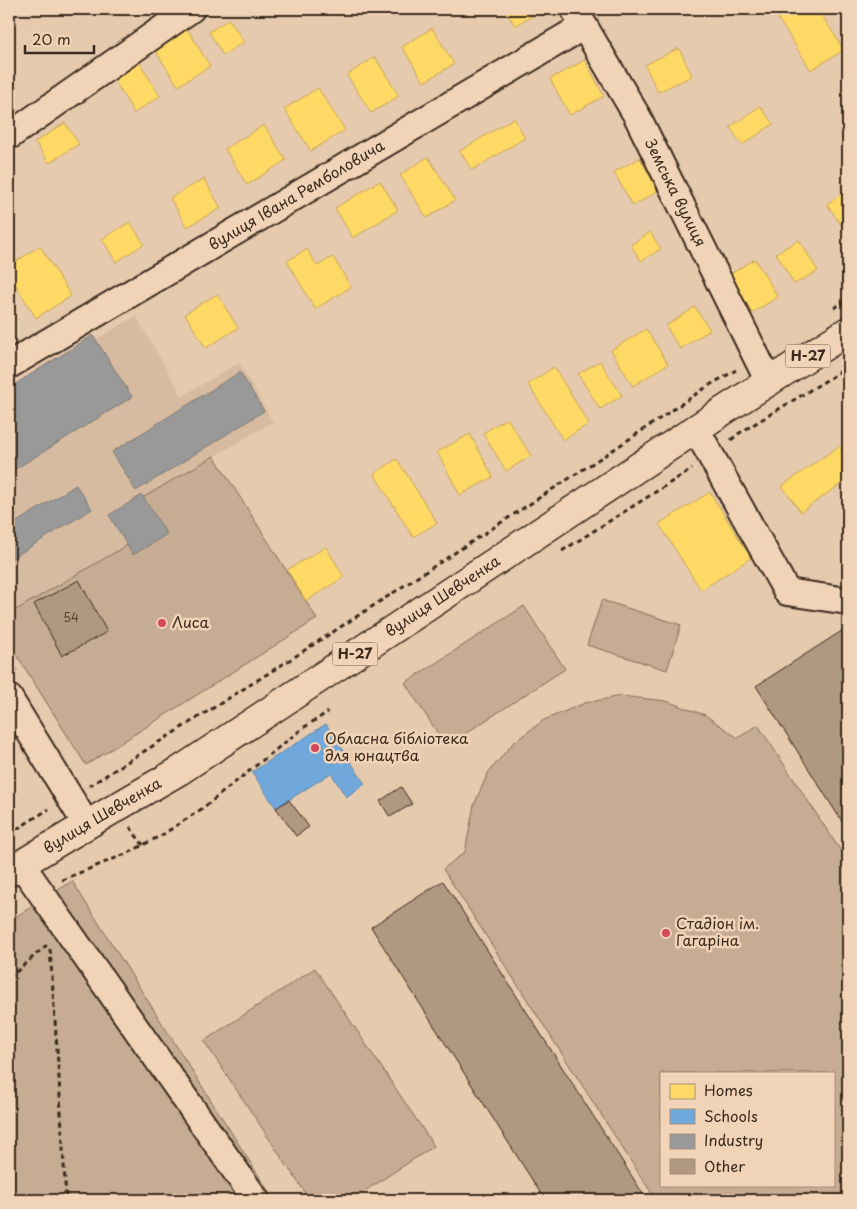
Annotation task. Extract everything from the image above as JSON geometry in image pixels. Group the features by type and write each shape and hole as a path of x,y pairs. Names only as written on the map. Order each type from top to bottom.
{"main road":[{"name":"вулиця Шевченка","path":"15,868 86,824 179,771 696,429 848,331"}],"street":[{"path":"9,136 191,9"},
{"name":"Земська вулиця","path":"579,17 637,116 769,382"},
{"name":"вулиця Івана Ремболовича","path":"9,364 579,17"},
{"path":"696,429 787,592 848,601"},
{"path":"9,698 86,824"},
{"path":"15,868 256,1200"}],"path":[{"path":"832,310 848,299"},
{"path":"9,834 87,788 299,654 708,386 757,357"},
{"path":"712,456 738,434 848,367"},
{"path":"61,880 128,853 162,835 203,808 303,728 328,712"},
{"path":"127,823 143,845"},
{"path":"9,978 49,943 66,1200"}],"shaded area":[{"path":"136,316 182,396 239,363 273,422 132,504 149,533 9,614 9,390"},
{"path":"214,456 317,619 86,765 9,643 9,614 148,533 132,504"},
{"path":"602,600 681,625 667,670 587,645"},
{"path":"524,606 565,669 446,746 405,683"},
{"name":"Стадіон ім. Гагаріна","path":"621,696 666,701 705,715 738,738 758,725 848,862 848,1200 656,1200 443,869 465,852 474,805 488,773 513,743 544,720 585,703"},
{"path":"72,881 274,1200 9,1200 9,921"},
{"path":"315,968 434,1146 351,1200 310,1200 204,1041"}],"building: Homes":[{"path":"119,9 136,9 124,16"},
{"path":"505,9 544,9 515,26"},
{"path":"790,9 818,9 844,50 811,70 777,17"},
{"path":"229,19 244,42 223,55 209,32"},
{"path":"186,27 210,66 178,86 153,47"},
{"path":"432,28 454,64 424,82 402,47"},
{"path":"679,48 692,76 658,92 645,65"},
{"path":"375,57 399,96 371,113 347,75"},
{"path":"138,60 160,96 134,113 112,76"},
{"path":"585,60 604,96 570,115 550,79"},
{"path":"318,88 345,130 311,151 284,109"},
{"path":"760,106 773,124 742,145 730,127"},
{"path":"514,118 525,138 472,170 460,151"},
{"path":"65,123 79,144 49,163 35,142"},
{"path":"264,125 286,160 247,185 225,149"},
{"path":"428,157 455,200 427,218 400,175"},
{"path":"640,158 658,191 633,206 614,172"},
{"path":"204,179 221,208 187,227 170,198"},
{"path":"9,181 15,191 9,195"},
{"path":"380,181 398,210 353,238 335,208"},
{"path":"848,189 848,235 827,204"},
{"path":"130,222 144,244 116,262 102,239"},
{"path":"650,232 661,249 641,261 631,245"},
{"path":"799,240 818,271 794,284 776,253"},
{"path":"40,246 71,296 36,318 9,274 9,266"},
{"path":"307,249 317,266 333,257 351,287 315,309 287,261"},
{"path":"755,259 778,297 750,314 727,276"},
{"path":"217,294 238,328 206,348 185,314"},
{"path":"695,307 710,330 680,349 666,326"},
{"path":"646,329 668,364 633,386 611,350"},
{"path":"600,361 622,396 600,409 578,374"},
{"path":"554,367 589,424 563,440 528,384"},
{"path":"507,418 531,456 506,471 483,433"},
{"path":"470,434 493,477 460,495 437,452"},
{"path":"839,446 848,458 848,479 801,512 782,486"},
{"path":"397,459 437,523 413,537 374,474"},
{"path":"710,492 751,558 701,590 659,524"},
{"path":"326,547 344,577 306,601 287,570"}],"building: Schools":[{"name":"Обласна бібліотека для юнацтва","path":"326,724 365,784 346,797 331,773 276,808 252,772"}],"building: Industry":[{"path":"93,335 132,397 9,473 9,388"},
{"path":"240,372 264,411 136,491 112,452"},
{"path":"76,485 92,509 9,560 9,527"},
{"path":"142,495 167,534 133,555 109,515"}],"building: Other":[{"path":"79,580 107,632 62,656 34,604"},
{"path":"848,627 848,831 756,686"},
{"path":"401,787 412,804 390,817 380,801"},
{"path":"289,800 309,827 296,836 276,808"},
{"path":"443,881 647,1200 545,1200 371,927"}],"place":[{"name":"Лиса","path":"162,623"},
{"name":"Обласна бібліотека для юнацтва","path":"315,748"},
{"name":"Стадіон ім. Гагаріна","path":"666,933"}]}
